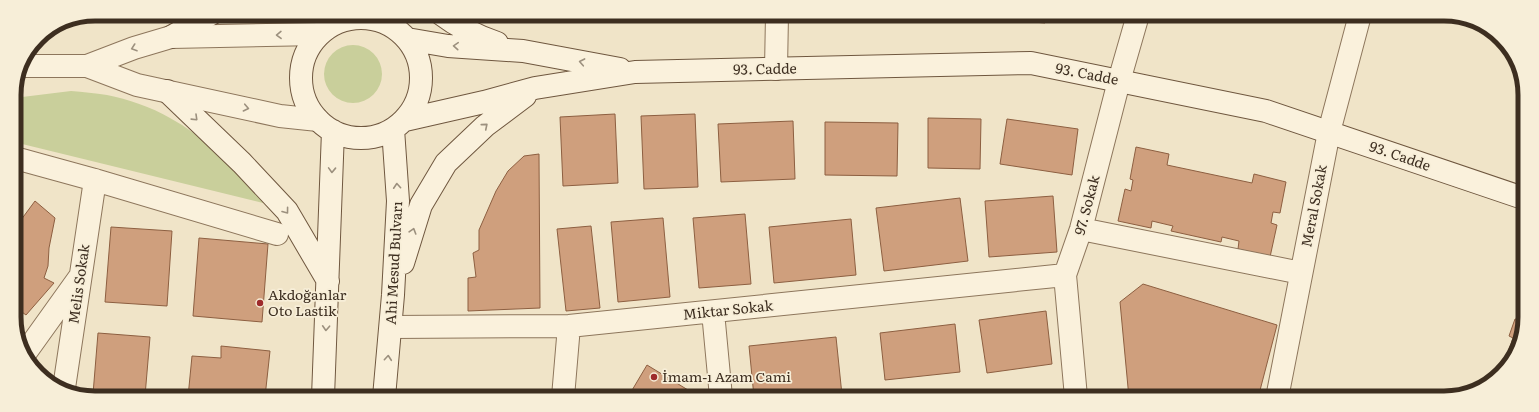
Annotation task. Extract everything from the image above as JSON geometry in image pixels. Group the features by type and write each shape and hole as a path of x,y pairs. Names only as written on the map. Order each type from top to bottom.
{"street":[{"path":"171,38 199,21"},
{"path":"87,66 134,48 171,38 324,25 340,21"},
{"path":"324,25 308,48 301,65 300,83 304,100 313,116 325,126 342,136 359,139 377,136 399,124 415,105 420,89 421,71 416,54 399,27 383,21"},
{"path":"450,21 478,36 523,51"},
{"path":"776,69 777,21"},
{"name":"97. Sokak","path":"1075,391 1065,275 1081,229 1119,81 1136,21"},
{"name":"Meral Sokak","path":"1278,391 1329,132 1359,21"},
{"name":"93. Cadde","path":"399,27 448,46 523,51 635,72"},
{"name":"93. Cadde","path":"399,124 535,88 635,72 1030,63 1266,111 1518,196"},
{"path":"27,66 87,66 137,85 325,126"},
{"path":"393,295 421,205 446,163 484,126 535,88"},
{"path":"167,91 242,162 287,211 328,281"},
{"name":"Ahi Mesud Bulvarı","path":"385,391 393,295 398,201 399,124"},
{"path":"323,391 328,281 325,126"},
{"path":"21,160 276,234"},
{"name":"Melis Sokak","path":"65,384 95,180"},
{"path":"1081,229 1301,273"},
{"name":"Miktar Sokak","path":"391,327 569,326 1065,275"},
{"path":"29,348 80,278"},
{"path":"713,312 720,391"},
{"path":"564,391 569,326"}],"green space":[{"path":"353,45 364,47 377,58 380,63 382,74 380,85 369,98 364,101 353,103 342,101 329,90 326,85 324,74 326,63 337,50 342,47"},
{"path":"71,91 102,94 147,107 163,114 198,136 236,169 271,205 21,144 21,97"}],"building":[{"path":"1022,21 1045,21 1045,23"},
{"path":"1070,21 1125,21 1125,22"},
{"path":"615,114 618,183 563,186 560,117"},
{"path":"695,114 698,187 644,189 641,116"},
{"path":"928,118 981,119 980,169 928,168"},
{"path":"1007,119 1078,129 1072,175 1000,164"},
{"path":"793,121 795,179 721,182 718,124"},
{"path":"825,122 898,123 897,176 825,175"},
{"path":"1136,147 1169,154 1167,165 1252,183 1254,174 1286,182 1280,213 1273,212 1271,223 1277,225 1270,257 1238,249 1239,241 1222,237 1221,242 1171,231 1173,226 1152,221 1151,228 1118,221 1125,189 1131,191 1133,180 1130,179"},
{"path":"539,154 540,308 468,311 468,278 476,277 473,253 479,250 479,230 496,191 508,171 524,156"},
{"path":"1053,196 1057,252 989,257 985,201"},
{"path":"960,198 968,261 884,271 876,208"},
{"path":"35,201 55,218 49,248 48,266 44,278 54,283 26,315 21,311 21,220"},
{"path":"745,214 751,284 699,288 693,218"},
{"path":"663,218 670,297 618,302 611,222"},
{"path":"851,219 856,275 774,283 769,227"},
{"path":"591,226 600,308 566,311 557,229"},
{"path":"111,227 172,231 167,306 105,302"},
{"path":"199,238 268,244 262,322 193,316"},
{"path":"1143,284 1277,325 1260,391 1128,391 1120,302"},
{"path":"1046,311 1052,364 987,373 979,320"},
{"path":"1515,319 1518,320 1517,331 1507,356 1513,338 1509,336"},
{"path":"955,324 960,372 885,380 880,333"},
{"path":"98,333 150,337 145,391 93,391"},
{"path":"836,337 842,391 753,391 749,346"},
{"path":"221,346 270,351 266,391 189,391 192,356 221,358"},
{"name":"İmam-ı Azam Cami","path":"647,365 688,390 687,391 632,391"}],"place":[{"name":"Akdoğanlar Oto Lastik","path":"260,303"},
{"name":"İmam-ı Azam Cami","path":"654,377"}]}
